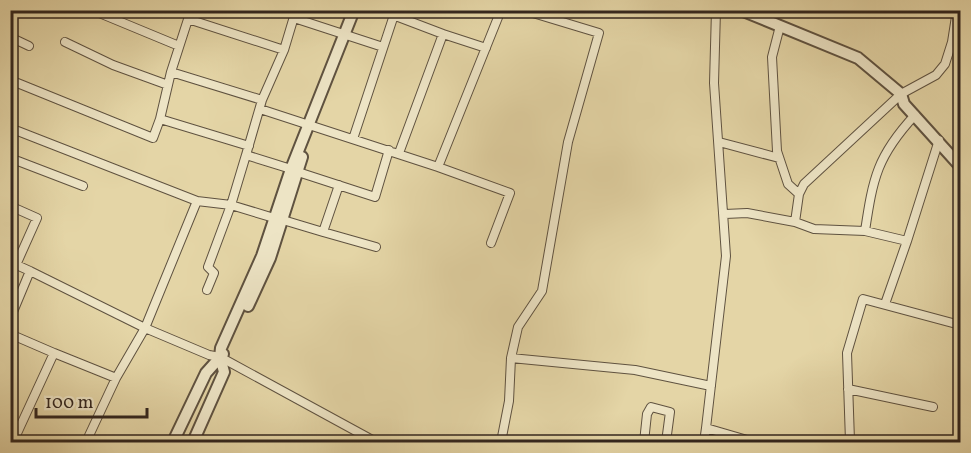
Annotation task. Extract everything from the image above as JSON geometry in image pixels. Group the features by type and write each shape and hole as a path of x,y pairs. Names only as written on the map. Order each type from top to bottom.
{"street":[{"path":"92,10 179,46"},
{"path":"10,80 153,138 191,10"},
{"path":"343,34 348,10"},
{"path":"172,442 206,373 226,351 259,284 309,125 354,10"},
{"path":"438,167 501,10"},
{"path":"501,442 509,401 511,358 518,327 542,291 568,142 598,33 523,10"},
{"path":"704,442 726,256 714,83 716,10"},
{"path":"795,222 799,194 804,184 901,94 936,75 945,64 952,42 957,10"},
{"path":"744,11 858,58 901,94 904,104 939,140 960,166"},
{"path":"352,139 394,13 443,34 486,48"},
{"path":"207,291 214,273 208,267 231,205 261,105 284,50 295,14 343,34 383,47"},
{"path":"188,19 284,50"},
{"path":"780,26 772,57 779,158 788,184 799,194"},
{"path":"399,153 443,34"},
{"path":"10,38 29,46"},
{"path":"65,42 113,65 168,85"},
{"path":"171,72 309,125 399,153 510,193 491,243"},
{"path":"865,231 873,182 892,140 915,115"},
{"path":"160,119 249,146"},
{"path":"10,128 197,201 231,205 376,247"},
{"path":"885,304 939,140"},
{"path":"719,142 779,158"},
{"path":"246,155 375,196 389,150"},
{"path":"10,158 83,186"},
{"path":"323,232 339,185"},
{"path":"86,442 116,378 145,328 197,201"},
{"path":"10,206 37,218 13,263 145,328 209,356 220,357 376,442"},
{"path":"724,214 747,213 795,222 814,229 865,231 907,241"},
{"path":"11,316 30,271"},
{"path":"840,442 852,442 847,353 863,299 960,325"},
{"path":"10,334 116,378"},
{"path":"13,442 54,353"},
{"path":"193,442 224,372 220,357"},
{"path":"511,358 635,370 711,386"},
{"path":"848,389 933,407"},
{"path":"644,442 647,414 651,407 670,412 666,442"},
{"path":"706,428 754,442"}]}
